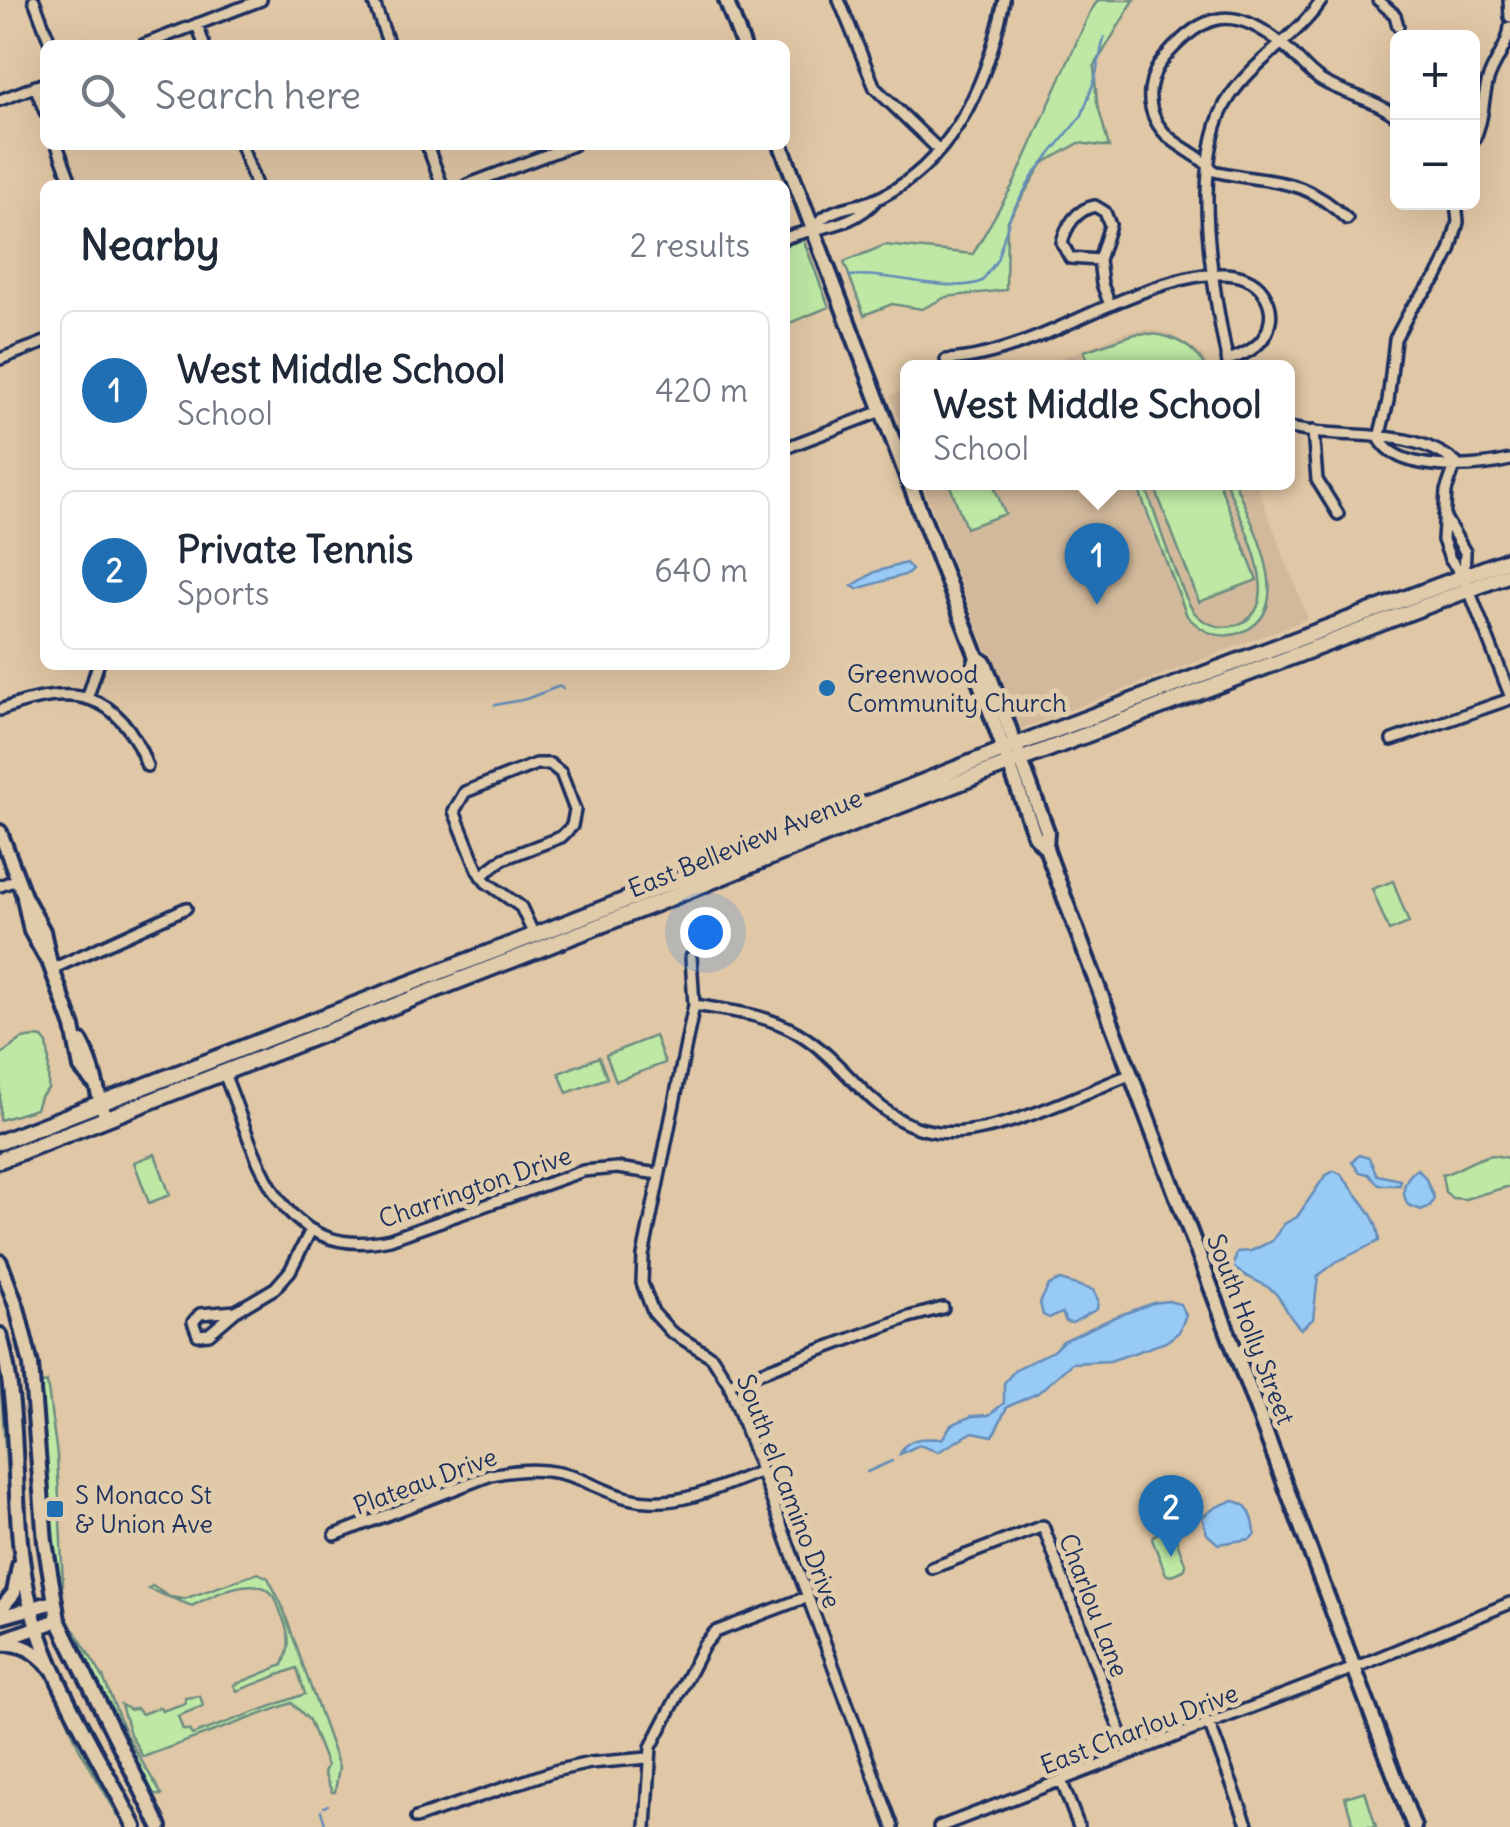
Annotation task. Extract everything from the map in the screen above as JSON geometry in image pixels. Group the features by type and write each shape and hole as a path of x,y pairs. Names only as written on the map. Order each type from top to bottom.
{"main road":[{"name":"East Belleview Avenue","path":"0,1142 534,935 1467,583 1510,559"},
{"name":"East Belleview Avenue","path":"1467,583 1510,574"},
{"name":"East Belleview Avenue","path":"3,1160 1012,754"}],"street":[{"path":"34,0 48,40"},
{"path":"156,40 261,0"},
{"path":"373,0 386,40"},
{"path":"726,0 741,40"},
{"path":"839,0 875,88 938,149"},
{"path":"790,236 848,221 917,170 938,149 963,117 986,74 1004,0"},
{"path":"1227,360 1214,275 1208,164 1211,143 1230,96 1322,0"},
{"path":"1378,0 1395,15 1398,26"},
{"path":"1509,0 1510,18"},
{"path":"1347,218 1330,202 1302,188 1268,178 1214,171 1180,148 1157,123 1150,98 1157,67 1191,30 1213,18 1245,20 1282,44 1318,78 1390,111"},
{"path":"197,24 202,40"},
{"path":"1480,126 1489,79 1509,39 1510,27"},
{"path":"0,100 40,84"},
{"path":"59,150 70,180"},
{"path":"243,150 254,180"},
{"path":"429,150 440,180"},
{"path":"480,180 560,150"},
{"name":"South Holly Street","path":"783,150 900,459"},
{"path":"812,228 836,210 878,199"},
{"path":"1100,260 1075,260 1062,243 1068,227 1086,208 1098,207 1109,218 1110,228 1100,260 1102,284 1110,305"},
{"path":"1457,210 1458,222 1450,251 1394,339 1388,401 1378,438 1387,451 1400,458 1438,466 1477,466 1510,460"},
{"path":"946,360 1022,343 1166,283 1237,275 1252,280 1265,294 1270,322 1264,338 1235,360"},
{"path":"0,359 40,344"},
{"path":"790,446 882,411"},
{"path":"1295,429 1391,437 1429,448 1456,464"},
{"path":"1313,431 1318,480 1338,514"},
{"path":"1392,740 1510,697 1467,583 1444,546 1446,491 1456,464"},
{"name":"South Holly Street","path":"912,490 977,657 974,666 1047,831 1046,848 1414,1827"},
{"path":"1444,516 1464,552 1467,583"},
{"path":"87,698 96,670"},
{"path":"0,710 36,697 58,694 87,698 121,719 138,743 146,766"},
{"path":"482,876 503,860 561,837 572,826 575,810 561,773 550,764 536,764 471,788 459,798 454,816 470,858 482,876 521,907 534,935"},
{"path":"0,832 24,896 31,931 51,967 73,1026 81,1068 93,1082 106,1118"},
{"path":"0,886 18,879"},
{"path":"51,967 186,908"},
{"name":"South el Camino Drive","path":"691,957 694,1005 643,1256 644,1290 662,1324 712,1357 729,1384 893,1827"},
{"path":"694,1005 760,1016 784,1026 827,1054 880,1108 906,1124 932,1132 980,1128 1132,1074"},
{"name":"Charrington Drive","path":"223,1072 273,1194 290,1216 311,1230 343,1242 376,1242 583,1171 617,1168 659,1174"},
{"path":"236,1312 282,1281 311,1230"},
{"path":"0,1262 17,1308 31,1366 45,1542 58,1620 160,1827"},
{"path":"729,1384 943,1308"},
{"path":"0,1335 10,1392 20,1534 32,1607 60,1681 135,1827"},
{"name":"Plateau Drive","path":"335,1536 512,1470 552,1471 628,1499 662,1502 694,1496 759,1472"},
{"name":"Charlou Lane","path":"932,1568 1043,1526 1129,1754"},
{"path":"0,1614 16,1588 20,1534"},
{"path":"646,1827 648,1758 666,1714 704,1645 714,1632 807,1597"},
{"path":"0,1614 54,1602"},
{"name":"East Charlou Drive","path":"939,1827 1354,1668 1510,1603"},
{"path":"0,1642 58,1620"},
{"path":"0,1642 31,1650 60,1681"},
{"path":"1210,1723 1248,1827"},
{"path":"416,1818 554,1771 648,1758"},
{"path":"1061,1780 1079,1827"}],"shaded area":[{"path":"1146,329 1171,334 1205,360 1057,360 1123,333"},
{"path":"900,391 900,422 890,395"},
{"path":"925,490 1259,490 1308,619 1020,729 1013,720"}],"green space":[{"path":"1098,0 1134,0 1094,67 1097,102 1109,147 1079,143 1042,164 1007,222 1006,290 946,297 922,309 892,304 864,315 844,262 885,245 973,254 1014,183"},
{"path":"803,239 829,307 790,323 790,244"},
{"path":"1135,334 1156,334 1185,345 1201,360 1087,360 1084,351"},
{"path":"952,490 996,490 1005,514 966,528"},
{"path":"1139,490 1147,490 1188,603 1208,623 1225,627 1252,616 1259,601 1256,561 1229,490 1238,490 1267,566 1267,608 1256,624 1236,634 1216,634 1187,616"},
{"path":"1156,490 1222,490 1257,580 1199,602"},
{"path":"1393,881 1409,923 1389,931 1372,889"},
{"path":"655,1036 665,1063 616,1081 606,1055"},
{"path":"34,1037 47,1044 48,1089 36,1109 0,1120 0,1055 22,1039"},
{"path":"599,1057 607,1078 567,1093 559,1073"},
{"path":"155,1154 170,1195 149,1203 134,1162"},
{"path":"1492,1155 1510,1158 1510,1186 1465,1199 1452,1198 1445,1192 1442,1175"},
{"path":"47,1382 57,1455 63,1585 60,1586 54,1558 41,1384"},
{"path":"1,1391 5,1395 17,1569 12,1547"},
{"path":"1168,1529 1173,1531 1186,1566 1170,1576 1152,1539"},
{"path":"258,1573 268,1578 281,1603 339,1767 335,1792 324,1773 327,1766 309,1720 292,1703 143,1757 130,1734 121,1705 136,1708 142,1714 160,1707 162,1711 186,1703 185,1698 200,1696 203,1706 178,1716 183,1730 192,1735 305,1694 297,1668 237,1691 234,1685 283,1665 286,1658 287,1631 275,1598 266,1589 234,1588 192,1606 148,1589 152,1586 170,1597 184,1599"},
{"path":"74,1630 103,1677 126,1735 162,1795 153,1795 80,1651"},
{"path":"46,1668 119,1809 117,1814 78,1746"},
{"path":"1365,1791 1376,1827 1354,1827 1345,1797"}],"water":[{"path":"906,563 912,570 908,574 857,589 852,586 875,572"},
{"path":"1359,1155 1369,1158 1377,1175 1400,1180 1400,1185 1379,1185 1368,1174 1359,1172 1352,1162"},
{"path":"1417,1169 1434,1198 1430,1206 1421,1210 1408,1205 1404,1195 1406,1181"},
{"path":"1334,1171 1341,1174 1371,1214 1379,1241 1336,1262 1318,1276 1313,1319 1301,1329 1271,1290 1233,1267 1237,1252 1251,1251 1272,1241 1284,1224 1297,1217 1325,1176"},
{"path":"1060,1280 1093,1290 1097,1309 1072,1323 1066,1322 1062,1313 1049,1318 1043,1315 1040,1303 1049,1285"},
{"path":"1168,1301 1180,1304 1186,1315 1179,1332 1166,1342 1110,1361 1072,1363 1038,1393 1007,1407 993,1436 973,1432 938,1452 919,1445 900,1454 912,1441 942,1439 951,1425 972,1416 989,1415 1004,1403 1004,1383 1016,1369 1053,1351 1063,1341 1115,1317"},
{"path":"1231,1501 1242,1504 1249,1512 1255,1534 1250,1539 1218,1544 1207,1534 1202,1517"}],"waterway":[{"path":"850,276 955,285 982,281 997,260 1011,214 1034,174 1082,115 1104,37"},
{"path":"495,705 560,686 563,689"},
{"path":"867,1472 892,1461"},
{"path":"324,1807 328,1805"},
{"path":"321,1811 326,1827"}],"place":[{"name":"West Middle School","path":"1097,605"},
{"name":"Greenwood Community Church","path":"827,688"},
{"name":"S Monaco St & Union Ave","path":"55,1509"},
{"name":"Private Tennis","path":"1171,1557"}]}
